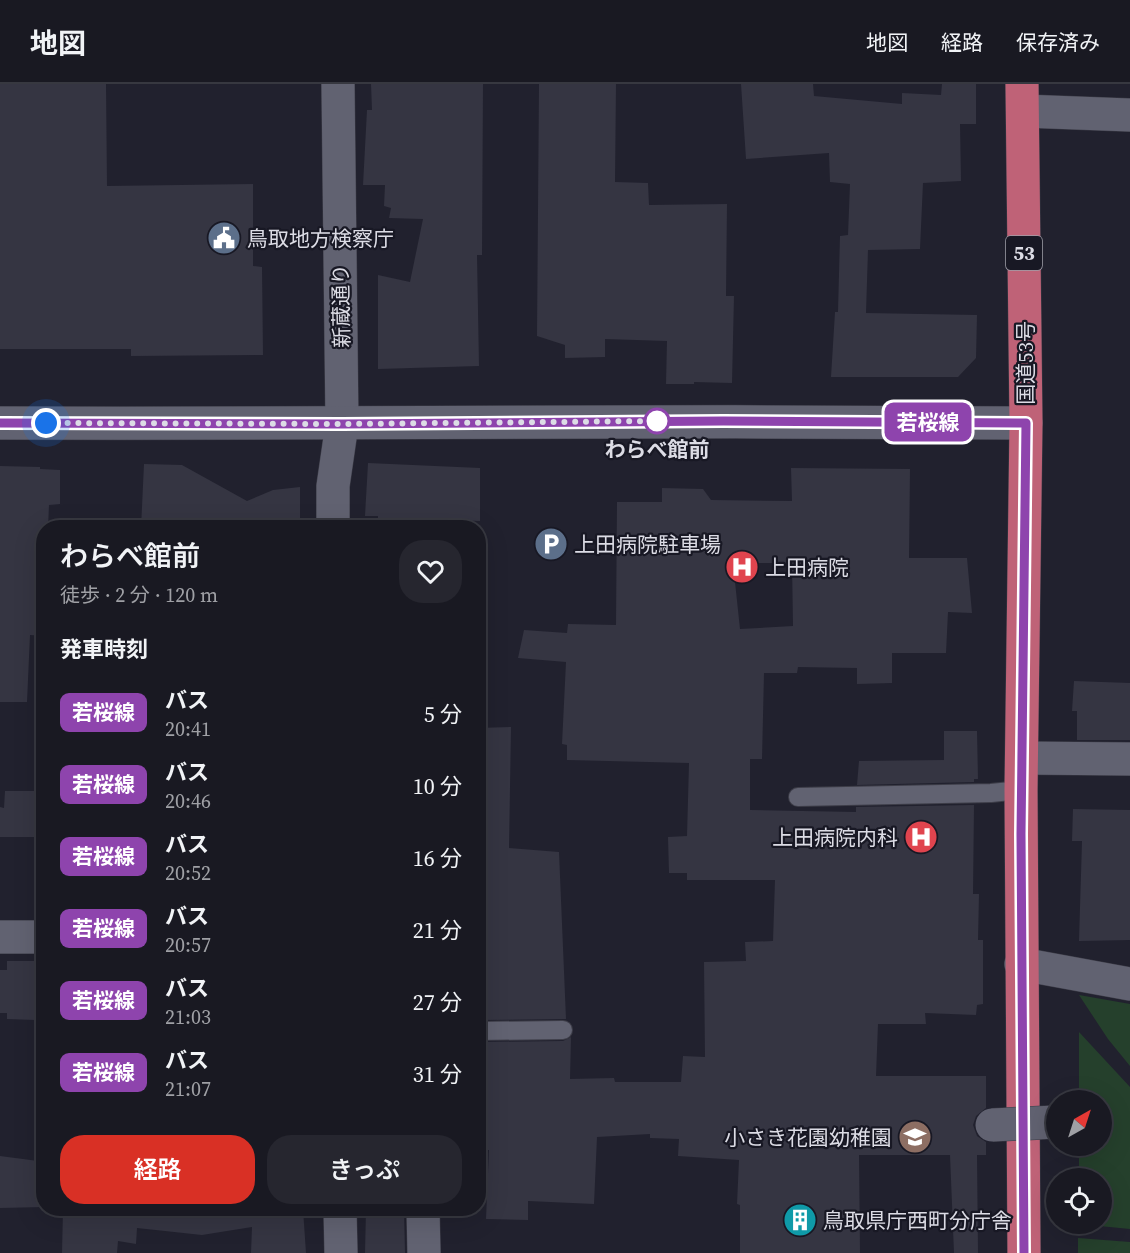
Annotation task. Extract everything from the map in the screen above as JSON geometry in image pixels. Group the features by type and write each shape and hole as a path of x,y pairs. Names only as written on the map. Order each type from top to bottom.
{"highway":[{"name":"国道53号","path":"1023,98 1026,423 1021,964 1024,1253"}],"street":[{"name":"新蔵通り","path":"333,520 333,486 342,424 338,84"},
{"path":"1023,98 1130,116"},
{"path":"0,423 342,424 723,421 1026,423"},
{"path":"1022,758 1130,759"},
{"path":"0,937 36,937"},
{"path":"1021,964 1130,984"},
{"path":"992,1125 1046,1122"},
{"path":"340,1216 341,1253"},
{"path":"423,1216 424,1253"}],"lane":[{"path":"798,797 991,793 1022,790"},
{"path":"486,1031 563,1030"}],"green space":[{"path":"1079,995 1130,1004 1130,1066 1108,1039"},
{"path":"1079,1032 1130,1087 1130,1229 1112,1227 1112,1168 1079,1168 1079,1156 1112,1156 1112,1090 1079,1090"},
{"path":"1078,1238 1130,1242 1130,1253 1078,1253"}],"building":[{"path":"0,84 106,84 107,186 253,184 253,266 262,267 263,355 131,356 131,349 0,349"},
{"path":"371,84 483,84 482,255 477,255 479,366 378,369 378,275 410,282 423,219 389,218 391,208 384,206 385,185 363,185 367,110 372,110"},
{"path":"539,84 616,84 615,182 648,183 649,205 727,204 726,296 734,296 732,383 666,384 667,341 605,339 605,357 565,358 565,345 537,336"},
{"path":"741,84 813,84 814,96 902,104 902,93 941,95 942,84 976,84 976,124 960,124 961,181 923,183 920,249 868,250 866,313 977,315 976,358 958,377 831,377 835,312 838,312 840,236 848,235 850,184 830,182 829,153 746,159"},
{"path":"368,463 480,468 480,520 378,520 378,516 365,516"},
{"path":"144,464 182,465 247,501 273,490 300,487 300,520 141,520"},
{"path":"0,466 60,470 60,504 49,505 48,520 36,520 36,635 30,635 27,702 0,702"},
{"path":"791,468 910,469 909,558 967,558 972,613 948,612 946,653 892,653 892,683 857,684 857,668 798,667 797,673 764,673 762,759 750,759 750,810 856,812 856,807 974,805 973,894 979,894 978,940 983,940 983,1004 977,1005 976,1015 925,1013 926,1024 878,1024 876,1076 986,1076 986,1108 976,1116 973,1125 977,1136 986,1142 986,1155 977,1155 978,1253 954,1253 950,1155 859,1155 860,1253 740,1253 740,1205 737,1204 739,1160 678,1156 679,1139 650,1138 650,1134 597,1137 594,1204 528,1201 528,1220 486,1219 489,1150 486,1150 486,1042 563,1041 571,1037 570,1079 614,1078 615,1082 681,1082 683,1056 705,1057 704,962 746,961 745,942 773,941 775,880 687,880 687,873 669,873 668,837 687,836 689,763 567,760 567,745 562,744 566,662 518,658 524,630 567,633 568,624 616,625 617,502 662,502 662,488 703,489 711,500 792,501","holes":["733,563 792,563 793,626 740,629"]},
{"path":"1074,681 1130,683 1130,740 1077,740 1077,711 1072,711"},
{"path":"511,727 509,848 559,852 566,1019 486,1020 486,728"},
{"path":"944,731 977,731 978,779 974,779 974,782 857,785 859,761 944,760"},
{"path":"5,791 36,791 36,837 0,837 0,807 4,808"},
{"path":"1073,809 1130,810 1130,940 1079,941 1082,841 1072,841"},
{"path":"7,961 36,961 35,1020 7,1019 7,1013 0,1013 0,970 7,970"},
{"path":"0,1156 36,1161 36,1207 0,1208"},
{"path":"63,1216 303,1216 306,1253 251,1253 252,1227 202,1235 137,1228 136,1244 118,1241 117,1253 62,1253"},
{"path":"366,1216 404,1216 405,1253 365,1253"}],"bus line":[{"name":"若桜線","path":"0,423 342,424 723,421 1026,423 1021,834 1024,1253"}],"place":[{"name":"鳥取地方検察庁","path":"224,238"},
{"name":"わらべ館前","path":"657,421"},
{"name":"上田病院駐車場","path":"551,544"},
{"name":"上田病院","path":"742,567"},
{"name":"上田病院内科","path":"921,837"},
{"name":"小さき花園幼稚園","path":"915,1137"},
{"name":"鳥取県庁西町分庁舎","path":"800,1220"}],"route":[{"path":"46,423 342,424 657,421"}]}
